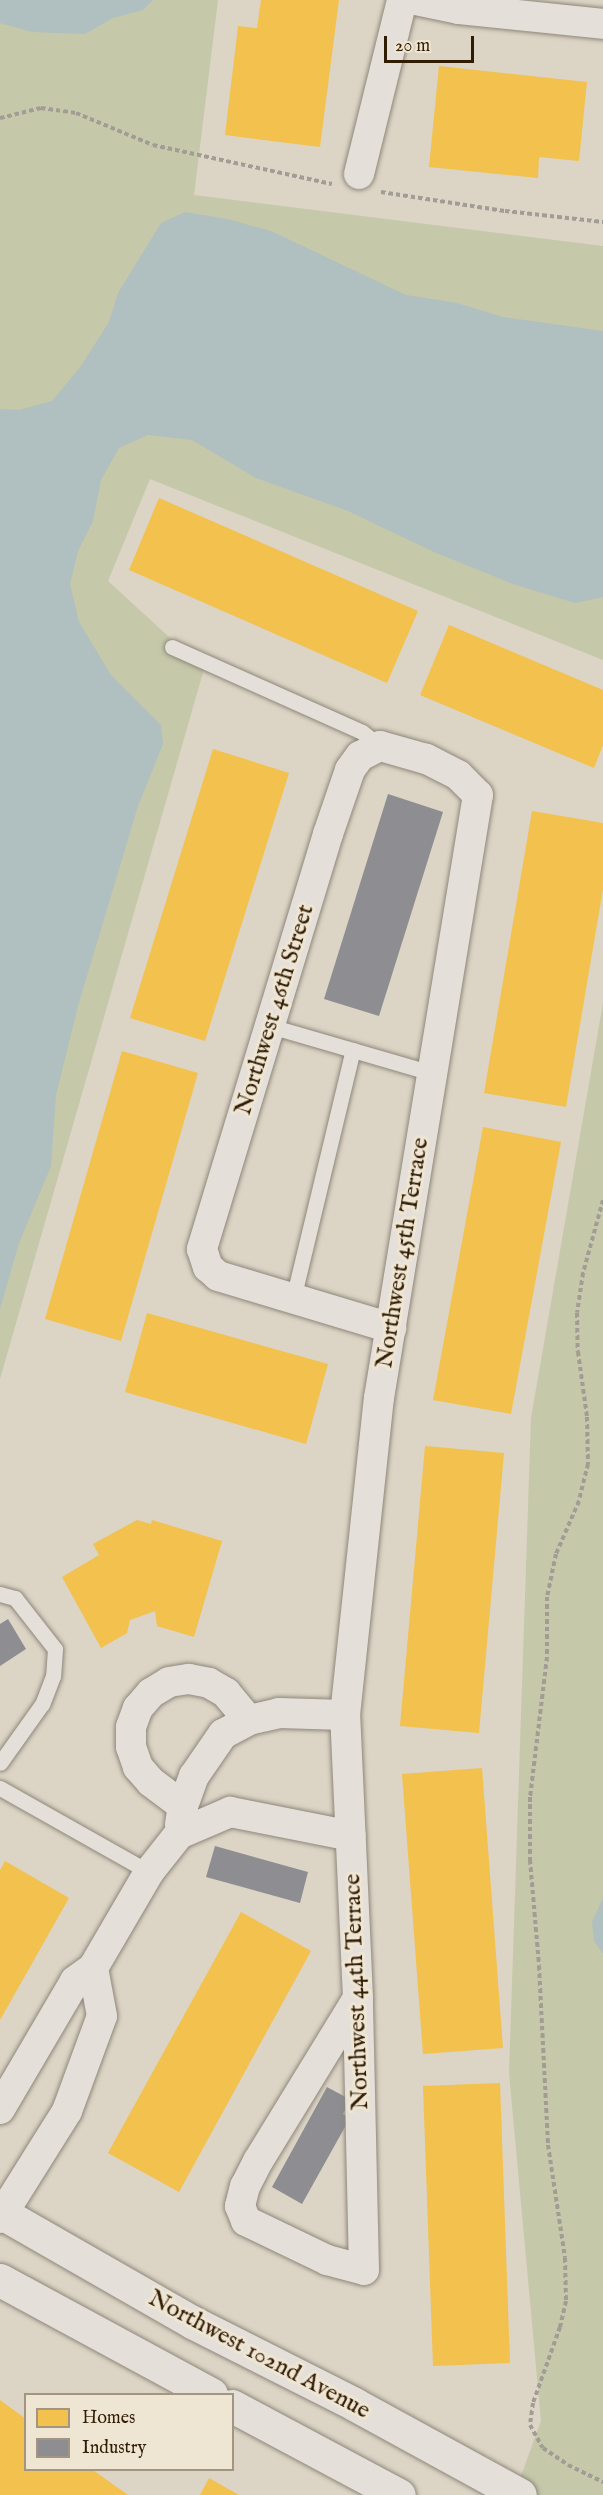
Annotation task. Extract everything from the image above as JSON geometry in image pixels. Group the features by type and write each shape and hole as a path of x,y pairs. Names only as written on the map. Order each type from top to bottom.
{"street":[{"path":"358,183 402,0"},
{"path":"416,0 459,9 603,24"},
{"name":"Northwest 45th Terrace","path":"345,1715 379,1398 478,795 458,775 426,759 370,751"},
{"name":"Northwest 46th Street","path":"292,1299 218,1276 208,1267 202,1249 328,834 350,770 370,751"},
{"path":"292,1299 391,1328"},
{"path":"181,1820 138,1767 131,1747 131,1727 138,1708 151,1692 169,1682 189,1679 209,1683 226,1693 249,1720"},
{"path":"0,2109 75,1981 93,1968 181,1820 194,1776 223,1734 249,1720 279,1713 345,1715"},
{"name":"Northwest 44th Terrace","path":"345,1715 358,1998 364,2270 327,2260 246,2221 240,2206 245,2186 258,2161 358,1998"},
{"path":"181,1820 230,1812 351,1836"},
{"path":"1,2215 67,2111 102,2016 93,1968"},
{"name":"Northwest 102nd Avenue","path":"1,2215 192,2322 354,2404 520,2495"},
{"path":"0,2280 209,2393"},
{"path":"234,2407 399,2495"}],"lane":[{"path":"172,647 362,732 370,751"},
{"path":"270,1026 432,1073"},
{"path":"292,1299 353,1050"},
{"path":"0,1594 15,1598 55,1649 53,1676 42,1704 0,1762"},
{"path":"0,1788 149,1872"}],"path":[{"path":"0,118 41,108 76,113 153,145 505,212 603,222"},
{"path":"603,1200 583,1273 577,1313 578,1352 587,1417 588,1464 579,1502 556,1554 547,1597 547,1657 530,1797 530,1860 539,1966 548,2145 565,2258 566,2301 561,2327 533,2403 530,2425 543,2448 568,2465 603,2482"}],"green space":[{"path":"0,0 218,0 194,195 603,246 603,660 150,479 108,581 204,669 0,1379"},
{"path":"603,1003 603,2495 514,2495 541,2421 509,2073 531,1418"}],"shaded area":[{"path":"0,0 153,0 143,10 113,18 85,34 32,32 0,23"},
{"path":"185,212 227,219 271,231 406,295 457,303 503,317 603,331 603,597 575,603 513,584 434,552 348,511 256,478 192,440 148,435 119,448 101,480 93,521 78,551 70,584 79,622 111,675 161,725 163,744 138,806 78,1006 56,1095 51,1166 19,1243 0,1309 0,409 19,410 52,401 81,366 109,322 118,293 161,223"},
{"path":"603,1898 603,1954 594,1941 592,1922"}],"building: Homes":[{"path":"261,0 339,0 320,147 225,135 238,26 257,28"},
{"path":"439,66 587,82 579,161 539,157 538,178 429,167"},
{"path":"159,498 418,611 387,683 129,570"},
{"path":"449,625 603,690 603,745 594,768 420,695"},
{"path":"213,749 289,773 205,1041 130,1018"},
{"path":"532,811 603,823 603,889 566,1107 484,1093"},
{"path":"122,1051 198,1073 121,1341 45,1319"},
{"path":"483,1127 561,1142 511,1414 433,1400"},
{"path":"147,1313 328,1364 306,1444 125,1392"},
{"path":"425,1446 504,1453 479,1733 400,1726"},
{"path":"137,1520 151,1524 152,1520 222,1541 194,1637 157,1626 155,1611 130,1620 127,1633 101,1648 62,1577 99,1555 93,1544"},
{"path":"482,1768 503,2048 423,2054 402,1774"},
{"path":"5,1861 69,1898 0,2020 0,1870"},
{"path":"241,1912 311,1951 179,2192 108,2153"},
{"path":"500,2083 510,2363 433,2366 423,2086"},
{"path":"0,2400 24,2418 24,2471 94,2471 128,2495 0,2495"},
{"path":"209,2478 239,2495 200,2495"}],"building: Industry":[{"path":"388,794 443,812 379,1016 324,999"},
{"path":"8,1619 26,1649 0,1666 0,1624"},
{"path":"215,1846 308,1872 300,1903 206,1877"},
{"path":"327,2087 351,2100 343,2114 350,2118 302,2204 272,2187"}]}
